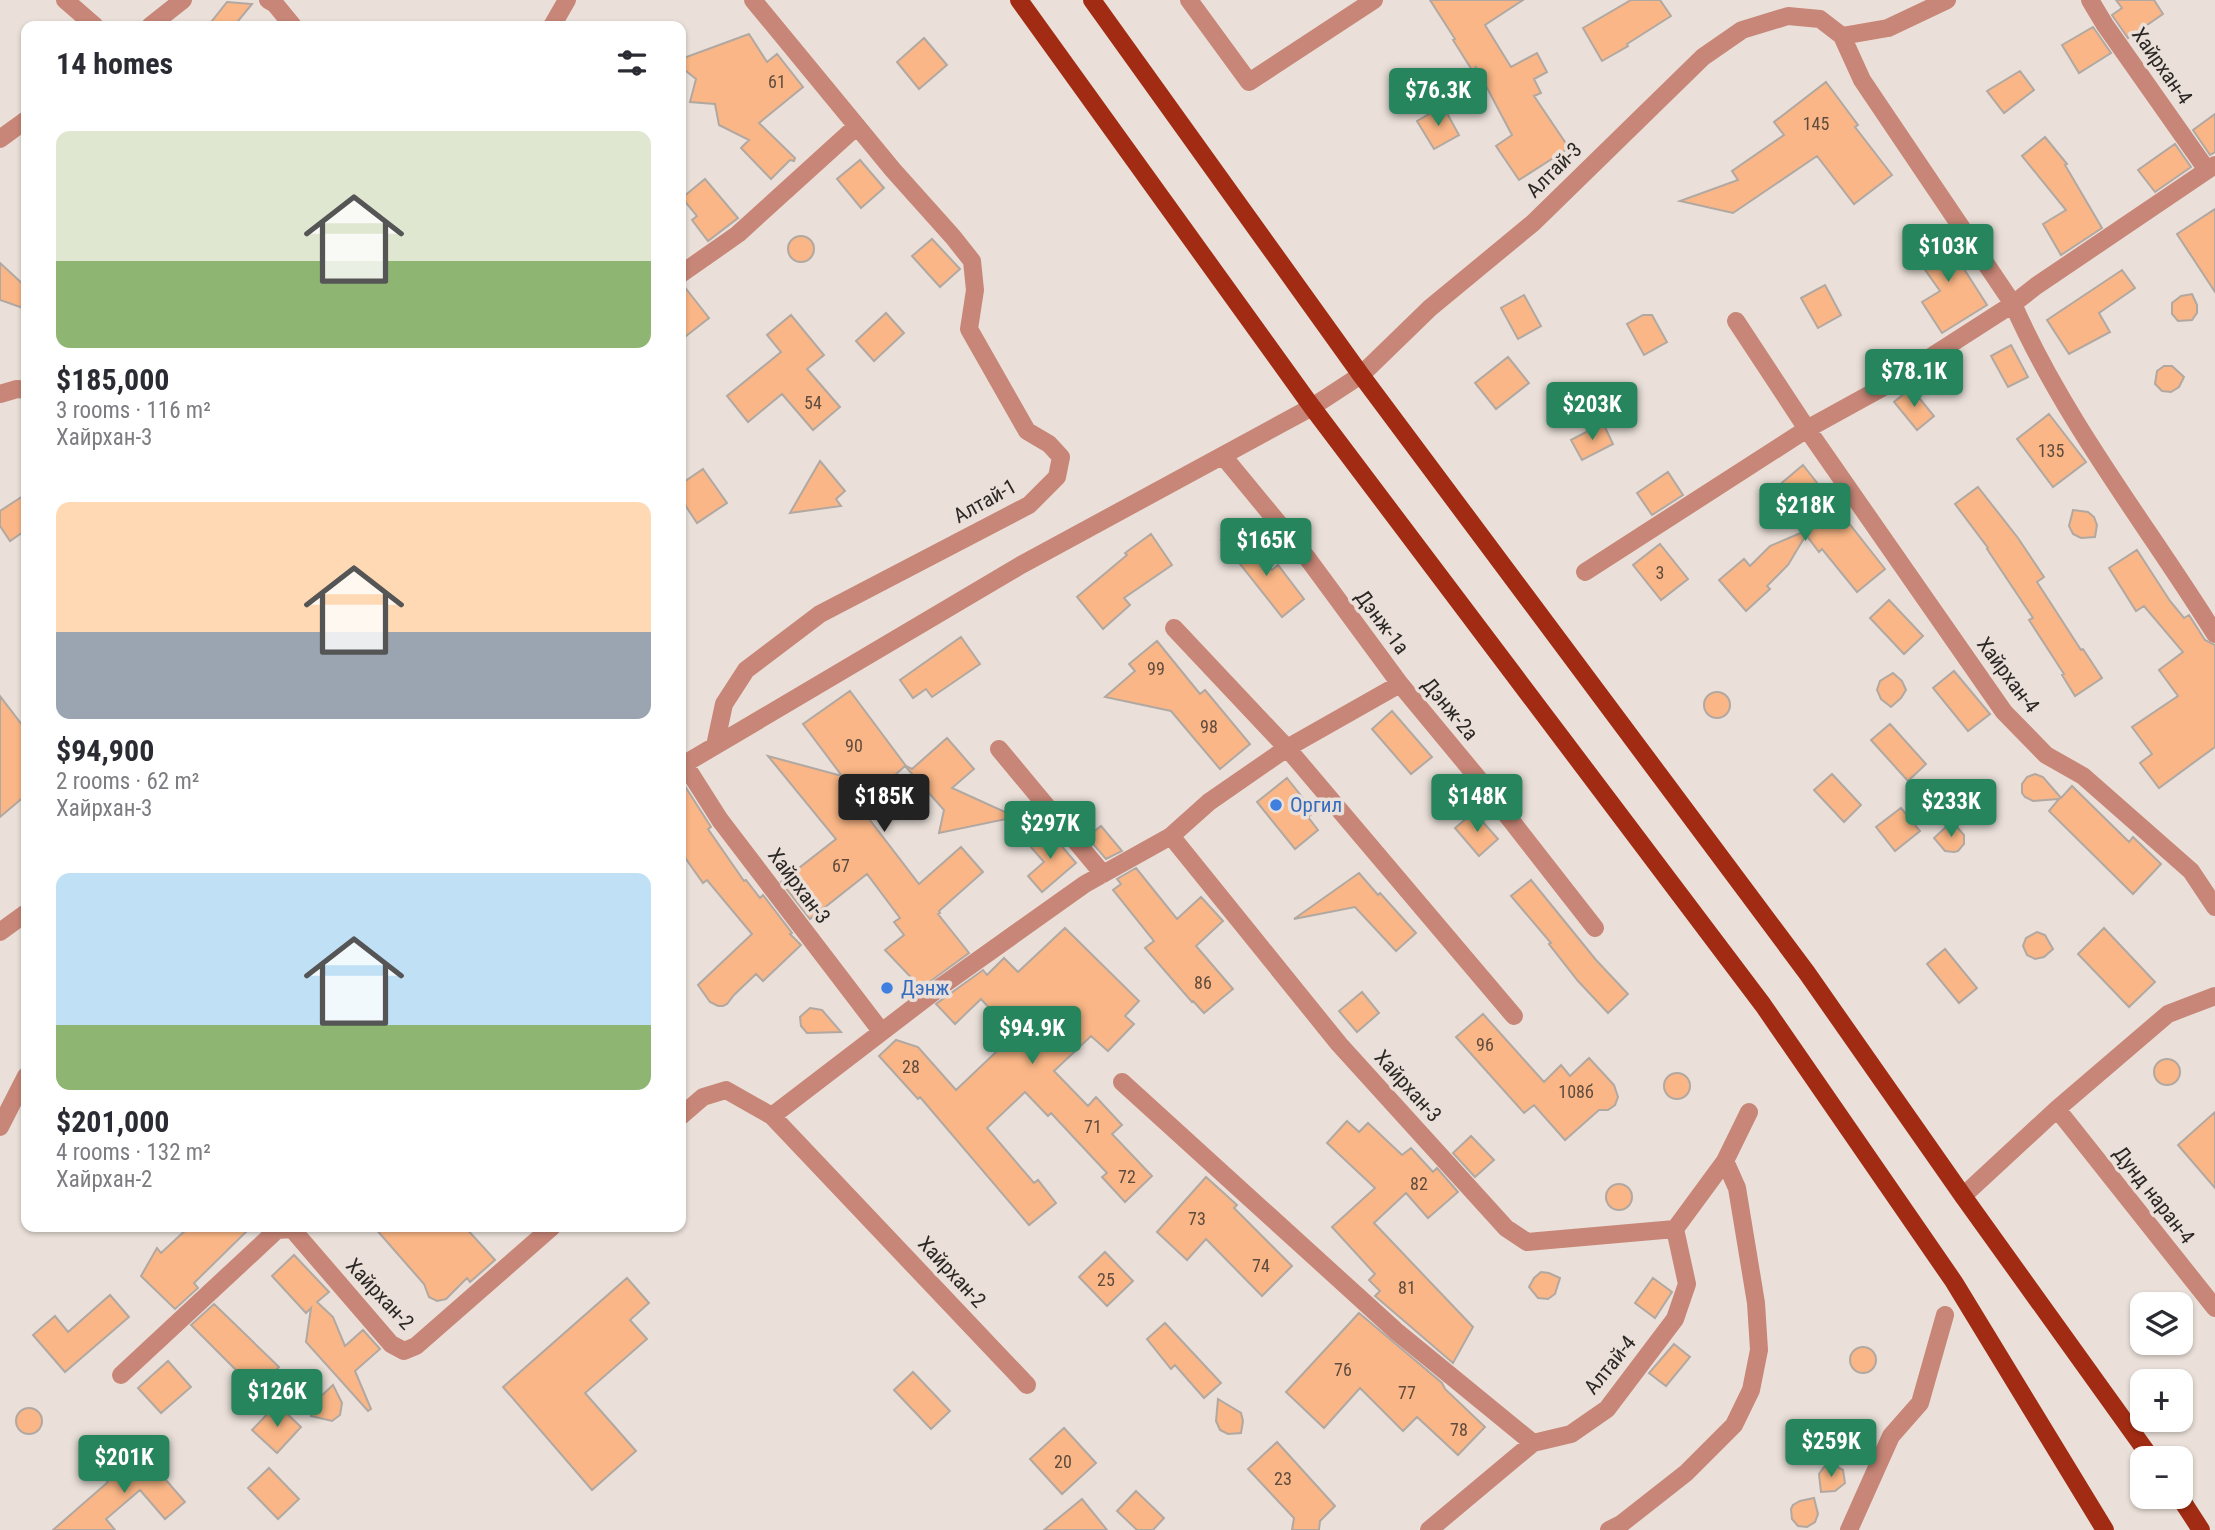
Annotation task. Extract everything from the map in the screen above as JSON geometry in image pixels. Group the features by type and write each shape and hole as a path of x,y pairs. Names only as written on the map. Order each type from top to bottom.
{"main road":[{"path":"1019,0 1312,407 1763,1005 1954,1282 2115,1530"},
{"path":"1093,0 1362,375 1807,973 2142,1446"},
{"path":"1954,1282 2105,1530"},
{"path":"2187,1509 2201,1530"}],"street":[{"path":"65,0 89,21"},
{"path":"156,21 183,0"},
{"path":"268,0 275,4 289,21"},
{"path":"555,21 568,0"},
{"name":"Алтай-1","path":"715,746 724,704 746,670 820,614 1029,505 1057,477 1061,457 1049,444 1027,431 969,329 975,290 972,261 753,0"},
{"path":"1189,0 1249,82 1374,0"},
{"path":"1947,0 1888,28 1842,36 1861,80 2013,304 2057,393 2215,634"},
{"name":"Хайрхан-4","path":"1584,572 1807,429 1887,385 2013,304 2211,168 2105,25 2090,0"},
{"name":"Алтай-3","path":"686,763 1021,565 1223,457 1312,407 1362,375 1430,309 1533,223 1703,57 1742,30 1788,16 1820,19 1842,36"},
{"path":"0,139 21,124"},
{"path":"686,270 738,234 857,126"},
{"name":"Хайрхан-4","path":"1735,321 2004,712 2046,755 2083,776 2191,871 2215,907"},
{"path":"0,394 21,389"},
{"name":"Дэнж-1а","path":"1223,457 1308,559 1400,684"},
{"path":"1174,628 1287,748 1514,1016"},
{"path":"772,1116 943,985 1085,884 1171,836 1209,802 1287,748 1400,684"},
{"name":"Дэнж-2а","path":"1400,684 1478,777 1595,928"},
{"path":"999,749 1102,874"},
{"name":"Хайрхан-3","path":"686,769 720,820 881,1031"},
{"name":"Хайрхан-3","path":"1171,836 1339,1044 1506,1228 1527,1242 1675,1229"},
{"path":"0,932 21,917"},
{"path":"1963,1196 2057,1109 2168,1014 2215,996"},
{"path":"1122,1082 1396,1331 1533,1443"},
{"path":"0,1127 21,1086"},
{"name":"Хайрхан-2","path":"686,1112 703,1097 726,1090 772,1116 1027,1385"},
{"name":"Дунд наран-4","path":"2057,1109 2215,1308"},
{"path":"1675,1229 1725,1161 1749,1112"},
{"path":"1609,1530 1621,1524 1686,1473 1734,1425 1751,1390 1759,1350 1756,1303 1738,1188 1725,1161"},
{"name":"Алтай-4","path":"1429,1530 1533,1443 1571,1434 1607,1409 1675,1319 1687,1284 1675,1229"},
{"name":"Хайрхан-2","path":"121,1375 275,1232"},
{"name":"Хайрхан-2","path":"295,1232 391,1344 404,1351 415,1346 546,1232"},
{"path":"1849,1530 1891,1436 1920,1403 1945,1315"}],"building":[{"path":"1430,0 1523,0 1485,25 1511,67 1537,53 1547,72 1534,79 1541,93 1534,96 1569,148 1519,180 1496,146 1512,135 1476,67 1472,70"},
{"path":"1631,0 1660,0 1671,16 1602,61 1583,28"},
{"path":"2116,0 2154,0 2163,14 2128,38 2112,15 2122,8"},
{"path":"227,2 252,4 238,21 212,21"},
{"path":"2093,27 2111,53 2079,73 2062,45"},
{"path":"749,34 767,62 777,54 803,87 759,123 795,158 794,161 790,160 771,179 741,148 749,140 719,125 715,104 690,102 696,79 686,71 686,57"},
{"path":"924,38 947,65 919,89 897,62"},
{"path":"2020,71 2034,90 2004,113 1987,91"},
{"path":"1826,82 1858,125 1855,127 1892,175 1854,204 1817,156 1733,213 1680,201 1738,180 1732,171 1784,135 1774,122"},
{"path":"1443,106 1459,135 1434,149 1417,121"},
{"path":"2215,114 2215,152 2210,155 2193,130"},
{"path":"2045,137 2067,164 2065,165 2102,228 2061,255 2043,224 2066,210 2022,156"},
{"path":"2175,144 2191,167 2155,192 2138,170"},
{"path":"860,160 884,188 861,208 837,179"},
{"path":"705,179 738,218 708,241 692,220 697,216 686,203 686,195"},
{"path":"2215,209 2215,292 2177,234"},
{"path":"1943,231 1968,266 1964,269 1987,305 1942,333 1922,302 1940,291 1913,253"},
{"path":"801,236 810,240 814,249 810,258 801,262 792,258 788,249 792,240"},
{"path":"932,239 960,269 940,287 912,256"},
{"path":"0,263 21,282 21,307 0,300"},
{"path":"2122,270 2135,288 2099,313 2110,332 2069,354 2047,320"},
{"path":"1825,285 1841,315 1818,328 1801,298"},
{"path":"686,289 709,318 686,336"},
{"path":"2192,294 2197,313 2192,320 2178,321 2172,314 2172,303 2181,296"},
{"path":"1524,295 1541,326 1518,339 1501,308"},
{"path":"886,313 904,333 874,361 856,341"},
{"path":"791,315 824,355 807,369 840,407 813,430 782,394 748,422 727,396 781,352 767,335"},
{"path":"1643,315 1652,315 1667,342 1644,355 1627,324"},
{"path":"2011,345 2028,377 2008,387 1991,356"},
{"path":"1508,357 1529,383 1496,409 1475,383"},
{"path":"2164,366 2172,366 2184,377 2179,387 2171,392 2162,391 2155,384 2157,371"},
{"path":"1911,388 1934,416 1917,430 1894,402"},
{"path":"2049,414 2086,462 2053,487 2017,439"},
{"path":"1603,423 1613,444 1582,460 1571,440"},
{"path":"820,461 845,491 836,499 841,506 790,513"},
{"path":"1803,465 1885,569 1857,592 1822,549 1819,552 1806,535 1788,565 1767,586 1770,589 1746,611 1719,580 1744,559 1750,566 1770,546 1803,532 1771,492"},
{"path":"703,469 727,503 697,523 686,506 686,481"},
{"path":"1668,472 1683,495 1652,515 1637,493"},
{"path":"1978,487 2044,577 2037,582 2102,678 2075,696 2029,620 2033,618 1988,548 1955,504"},
{"path":"21,497 21,533 10,541 0,526 0,511"},
{"path":"2073,510 2088,512 2094,517 2097,525 2095,537 2081,538 2073,534 2069,526"},
{"path":"1229,533 1272,570 1278,565 1304,599 1282,617 1221,540"},
{"path":"1151,534 1172,565 1124,598 1130,605 1103,629 1077,597 1127,555 1125,553"},
{"path":"1660,544 1688,579 1661,600 1633,565"},
{"path":"2137,550 2170,601 2184,618 2189,615 2205,640 2215,645 2215,747 2159,788 2140,763 2152,754 2132,727 2178,696 2159,670 2183,652 2144,606 2136,611 2109,568"},
{"path":"1889,600 1923,636 1904,654 1870,618"},
{"path":"961,637 980,664 932,697 926,689 913,698 900,680"},
{"path":"1157,641 1200,694 1205,690 1250,744 1220,769 1171,711 1105,697 1135,671 1129,664"},
{"path":"1954,671 1990,714 1968,731 1933,688"},
{"path":"1893,673 1902,681 1906,690 1891,707 1881,699 1877,690 1880,681"},
{"path":"850,691 906,766 912,769 947,738 974,769 952,788 1016,817 939,833 944,810 905,766 860,807 919,884 961,847 983,872 938,914 969,953 921,988 885,950 904,935 894,922 900,918 867,874 810,919 781,882 836,839 768,756 842,776 803,724"},
{"path":"1717,692 1726,696 1730,705 1726,714 1717,718 1708,714 1704,705 1708,696"},
{"path":"0,696 21,723 21,799 0,817"},
{"path":"1392,711 1432,757 1411,774 1372,729"},
{"path":"1890,724 1926,764 1908,781 1871,740"},
{"path":"1832,774 1861,805 1844,822 1814,790"},
{"path":"2035,774 2043,777 2061,798 2072,786 2129,842 2133,837 2161,864 2133,894 2049,811 2059,799 2033,801 2025,797 2022,784 2027,777"},
{"path":"1287,778 1314,812 1308,817 1318,830 1295,849 1257,802"},
{"path":"686,788 711,827 708,829 744,881 746,880 760,898 763,895 792,933 790,934 801,945 763,981 756,974 723,1006 710,1002 698,985 752,934 707,880 703,883 686,859"},
{"path":"1901,808 1920,831 1895,851 1876,827"},
{"path":"1474,812 1498,839 1479,856 1455,828"},
{"path":"1101,826 1122,851 1106,859 1087,837"},
{"path":"1947,826 1956,826 1964,835 1964,844 1958,851 1945,851 1934,838"},
{"path":"1048,830 1076,863 1042,892 1028,876 1044,862 1030,846"},
{"path":"1136,868 1177,919 1201,897 1223,921 1196,946 1233,989 1204,1013 1145,948 1154,941 1113,890 1121,884 1117,879"},
{"path":"1359,873 1416,933 1396,951 1355,907 1294,919"},
{"path":"1531,880 1596,960 1628,994 1608,1013 1578,981 1549,944 1551,943 1511,896"},
{"path":"1065,928 1139,1001 1125,1016 1134,1024 1108,1051 1091,1036 1054,1071 1088,1106 1096,1097 1122,1125 1112,1134 1152,1176 1125,1202 1102,1177 1107,1173 1051,1113 1048,1116 1025,1092 987,1128 1034,1183 1038,1180 1056,1203 1029,1225 920,1097 918,1099 879,1056 896,1040 918,1047 956,1090 1014,1035 981,999 955,1024 936,1004 983,970 987,975 1004,958 1018,972"},
{"path":"2104,928 2155,982 2129,1007 2078,954"},
{"path":"2037,932 2045,935 2053,949 2044,957 2035,959 2027,955 2023,946 2026,938"},
{"path":"1945,949 1977,988 1959,1003 1927,964"},
{"path":"1362,992 1379,1013 1357,1032 1339,1011"},
{"path":"810,1008 822,1010 841,1032 807,1033 801,1026 800,1017"},
{"path":"1483,1014 1544,1082 1561,1065 1570,1076 1589,1058 1614,1085 1618,1097 1615,1105 1608,1110 1599,1110 1565,1140 1534,1105 1524,1113 1456,1037"},
{"path":"2167,1059 2176,1063 2180,1072 2176,1081 2167,1085 2158,1081 2154,1072 2158,1063"},
{"path":"1677,1073 1686,1077 1690,1086 1686,1095 1677,1099 1668,1095 1664,1086 1668,1077"},
{"path":"2215,1112 2215,1188 2178,1145"},
{"path":"1347,1121 1359,1132 1368,1123 1402,1155 1411,1148 1433,1172 1437,1168 1458,1192 1428,1218 1406,1193 1374,1223 1473,1327 1453,1363 1375,1296 1380,1291 1369,1280 1375,1274 1332,1227 1375,1188 1327,1143"},
{"path":"1471,1136 1494,1160 1475,1177 1453,1153"},
{"path":"1206,1177 1237,1205 1234,1208 1292,1266 1262,1296 1206,1239 1187,1260 1157,1232"},
{"path":"1619,1184 1628,1188 1632,1197 1628,1206 1619,1210 1610,1206 1606,1197 1610,1188"},
{"path":"184,1232 246,1232 194,1283 198,1288 175,1309 141,1276 157,1248 161,1253"},
{"path":"378,1232 470,1232 495,1260 470,1282 467,1278 446,1299 437,1301 429,1297 424,1284"},
{"path":"1105,1252 1133,1281 1107,1306 1079,1277"},
{"path":"294,1255 329,1292 317,1302 333,1317 345,1346 363,1330 380,1349 355,1371 371,1409 368,1411 306,1342 311,1308 306,1313 272,1276"},
{"path":"1541,1272 1560,1278 1555,1294 1548,1299 1538,1298 1529,1287"},
{"path":"627,1278 649,1303 630,1320 647,1339 585,1393 636,1451 592,1490 503,1387"},
{"path":"1653,1278 1672,1292 1655,1318 1635,1303"},
{"path":"110,1295 129,1317 65,1372 33,1335 55,1316 68,1332"},
{"path":"214,1304 279,1367 256,1390 191,1325"},
{"path":"1359,1313 1442,1383 1485,1427 1458,1455 1417,1417 1403,1431 1360,1388 1324,1428 1286,1392"},
{"path":"1165,1323 1221,1383 1204,1398 1175,1365 1171,1369 1147,1339"},
{"path":"1674,1344 1690,1357 1666,1386 1649,1373"},
{"path":"1863,1347 1872,1351 1876,1360 1872,1369 1863,1373 1854,1369 1850,1360 1854,1351"},
{"path":"168,1361 191,1387 161,1413 138,1388"},
{"path":"913,1372 950,1411 931,1429 894,1390"},
{"path":"333,1385 342,1403 340,1415 332,1421 311,1416 318,1399"},
{"path":"1218,1399 1241,1413 1241,1433 1228,1434 1220,1430 1216,1421"},
{"path":"277,1404 301,1427 277,1453 252,1430"},
{"path":"29,1408 38,1412 42,1421 38,1430 29,1434 20,1430 16,1421 20,1412"},
{"path":"1064,1428 1096,1463 1062,1494 1030,1459"},
{"path":"1277,1442 1335,1506 1320,1521 1319,1530 1292,1530 1294,1518 1248,1469"},
{"path":"139,1449 185,1502 165,1519 140,1490 106,1519 115,1530 53,1530 108,1482 105,1479"},
{"path":"1832,1464 1843,1470 1845,1483 1835,1491 1821,1492 1819,1474 1824,1467"},
{"path":"269,1468 299,1499 278,1519 248,1488"},
{"path":"1136,1491 1164,1518 1153,1530 1137,1530 1117,1511"},
{"path":"1814,1498 1818,1514 1815,1522 1807,1527 1798,1526 1792,1519 1793,1505"},
{"path":"1082,1499 1107,1530 1044,1530"}],"place":[{"name":"Оргил","path":"1276,805"},
{"name":"Дэнж","path":"887,988"}]}
